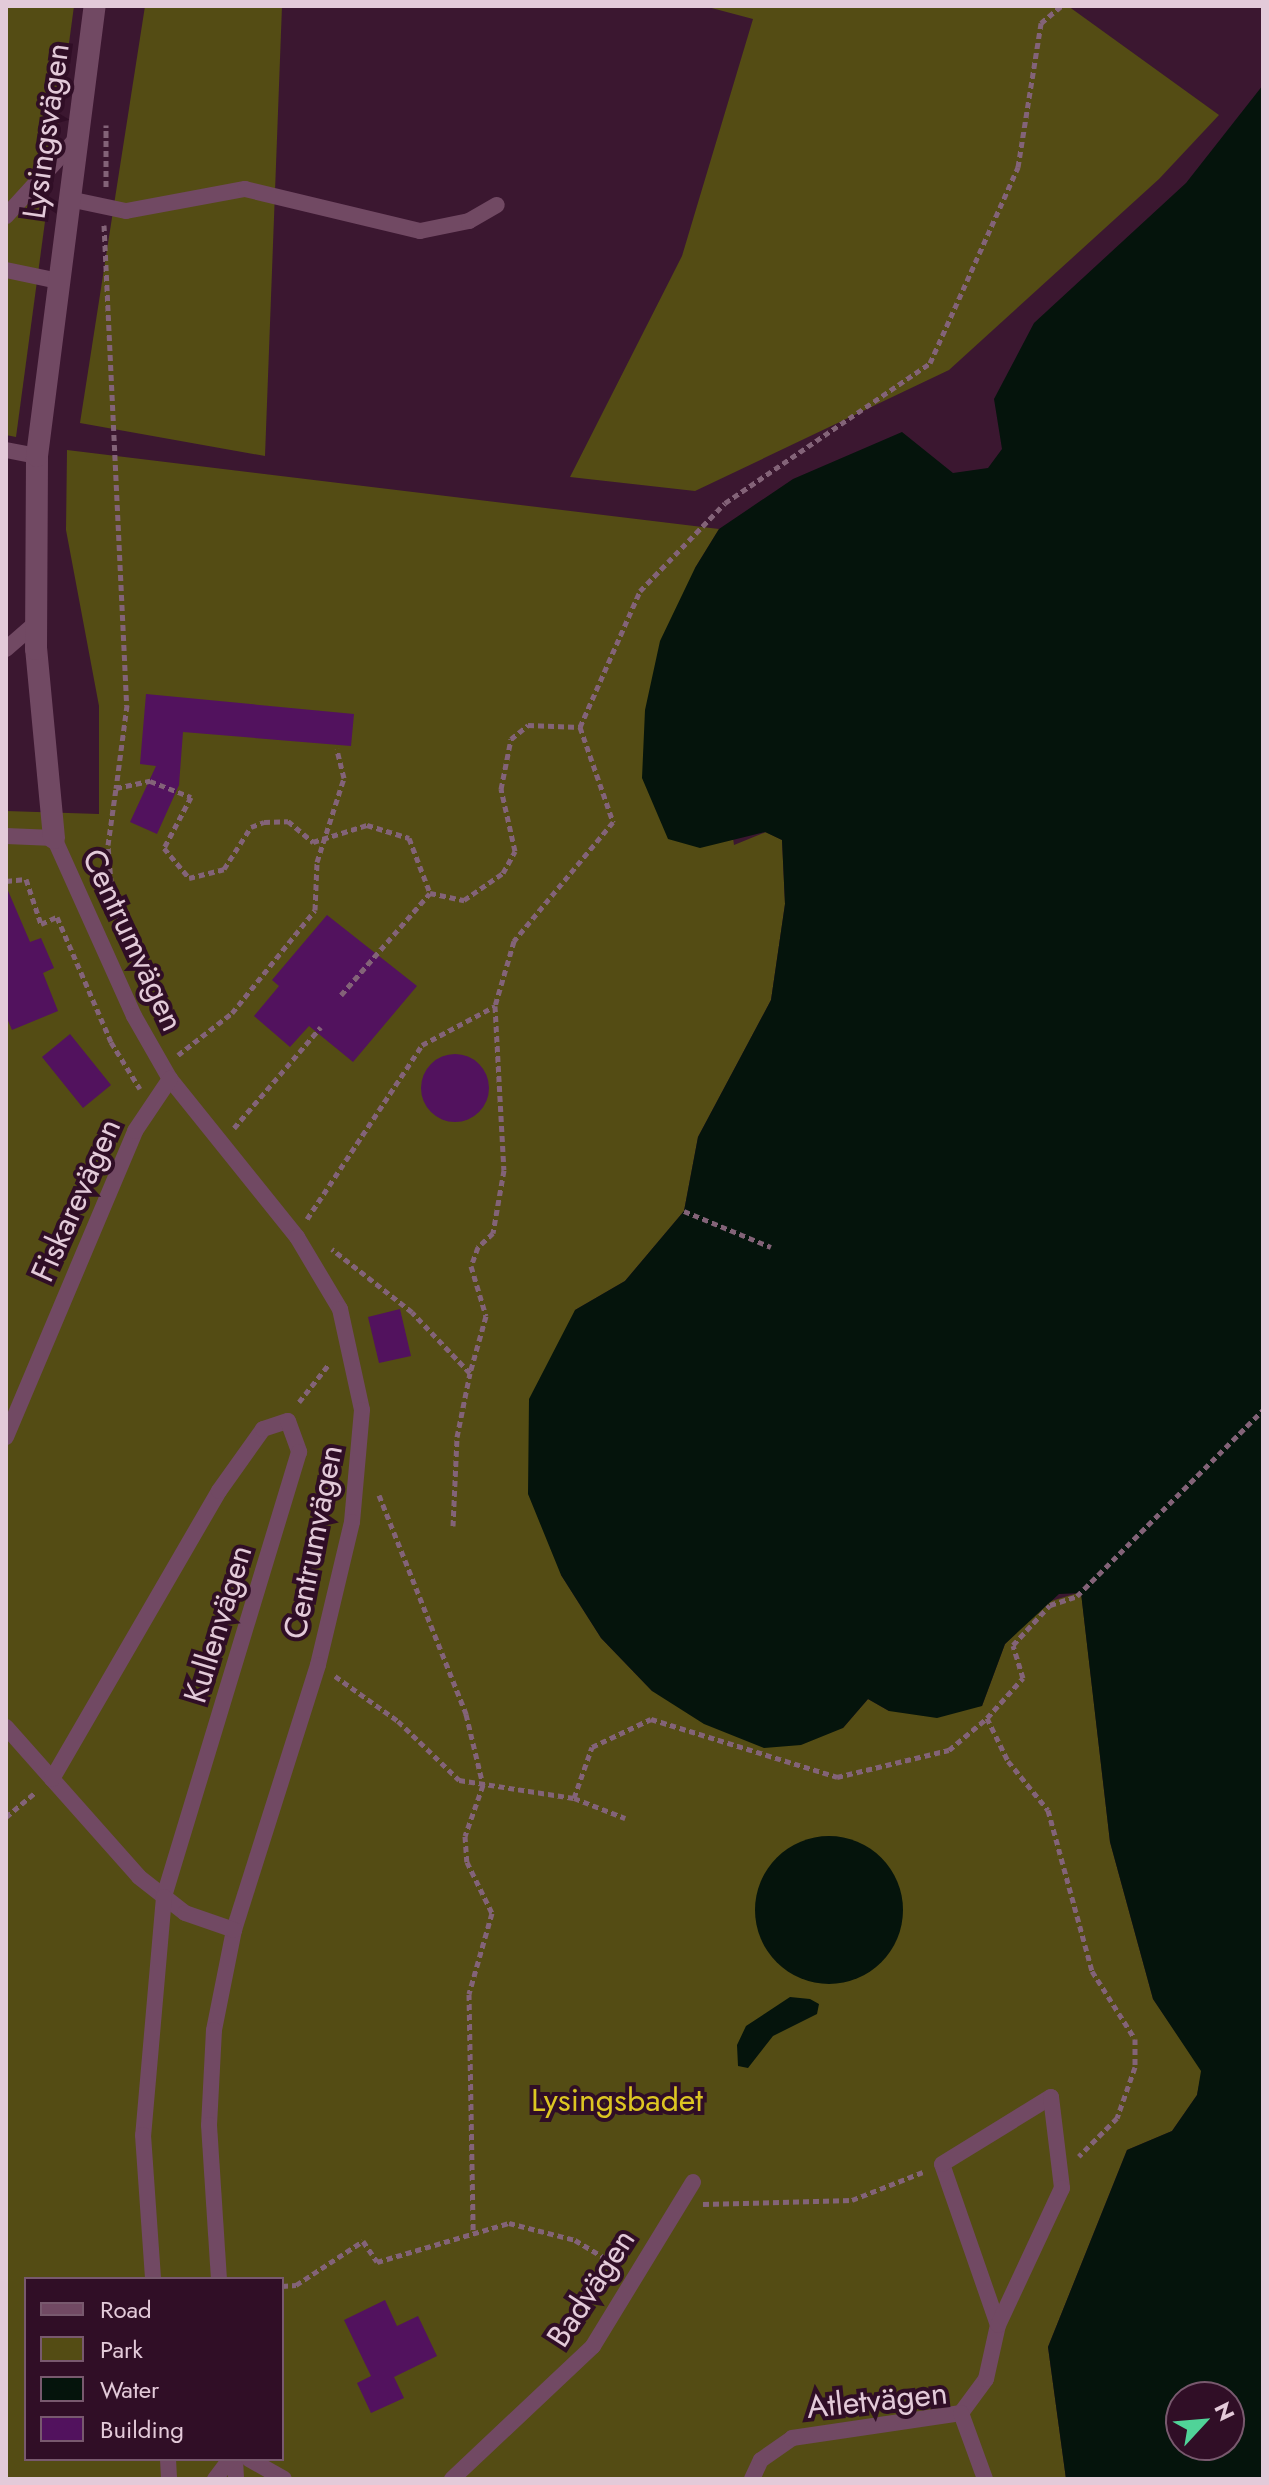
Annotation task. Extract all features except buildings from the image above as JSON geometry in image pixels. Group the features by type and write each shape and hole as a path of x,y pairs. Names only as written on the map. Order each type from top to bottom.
{"street":[{"name":"Lysingsvägen","path":"54,838 35,624 37,456 95,6"}],"lane":[{"path":"6,216 77,138"},
{"path":"69,199 126,211 245,189 420,231 469,221 497,205"},
{"path":"6,270 58,281"},
{"path":"6,450 37,456"},
{"path":"6,649 35,624"},
{"path":"6,836 54,838"},
{"name":"Centrumvägen","path":"54,838 166,1072 297,1237 340,1309 352,1352 362,1410 358,1488 318,1665 234,1930 211,2074 219,2277"},
{"name":"Fiskarevägen","path":"6,1437 166,1072"},
{"name":"Kullenvägen","path":"52,1779 219,1491 263,1429 288,1421 299,1452 164,1897 143,2135 153,2277"},
{"path":"6,1727 164,1897 185,1913 234,1930"},
{"path":"961,2413 986,2379 998,2325 1055,2208 1061,2170 1051,2097 942,2164 998,2325"},
{"name":"Badvägen","path":"452,2479 593,2346 676,2205 693,2182"},
{"name":"Atletvägen","path":"752,2479 761,2460 792,2438 961,2413 985,2479"},
{"path":"215,2479 230,2461"},
{"path":"252,2461 284,2479"}],"path":[{"path":"453,1526 457,1437 486,1316 471,1266 493,1233 504,1170 495,1006 514,941 613,822 580,727 640,591 725,503 930,363 1018,167 1041,23 1061,6"},
{"path":"103,112 109,134 102,268 127,705 116,788 110,870 128,946"},
{"path":"430,893 464,900 483,891 515,851 501,789 511,739 528,725 580,727"},
{"path":"166,1072 179,1054 232,1013 315,910 317,862 328,841 344,778 337,749"},
{"path":"116,788 150,781 191,797 164,848 174,867 199,880 224,869 251,827 264,822 288,821 313,842 328,841 367,825 399,832 419,851 430,893"},
{"path":"6,881 26,879 41,924 57,917 111,1042 153,1100"},
{"path":"341,995 430,893"},
{"path":"297,1237 422,1045 495,1006"},
{"path":"233,1129 321,1027"},
{"path":"173,1044 179,1054"},
{"path":"684,1211 771,1247"},
{"path":"328,1246 412,1312 470,1373"},
{"path":"288,1421 322,1368 352,1352"},
{"path":"574,1798 592,1747 651,1719 837,1777 925,1759 949,1750 987,1718 1023,1678 1013,1645 1050,1605 1081,1592 1263,1410"},
{"path":"379,1500 466,1714 483,1785 465,1836 467,1862 492,1913 469,1994 473,2231"},
{"path":"318,1665 398,1721 459,1780 574,1798 625,1818"},
{"path":"987,1718 1008,1761 1048,1810 1092,1971 1104,2000 1135,2039 1135,2067 1117,2118 1061,2170"},
{"path":"6,1817 52,1779"},
{"path":"676,2205 852,2200 942,2164"},
{"path":"284,2286 296,2285 363,2241 377,2262 473,2231 509,2223 575,2240 634,2276"}],"green space":[{"path":"6,6 74,6 16,437 6,435"},
{"path":"145,6 282,6 265,456 80,423"},
{"path":"704,6 1068,6 1219,115 1159,179 949,370 695,491 570,477 682,256 753,19"},
{"name":"Lysingsbadet","path":"67,450 719,529 695,568 734,845 766,832 782,840 785,904 771,1000 698,1137 684,1211 625,1281 575,1310 561,1575 601,1638 652,1691 843,1728 868,1699 889,1711 982,1706 1005,1644 1048,1602 1081,1592 1110,1842 1153,1999 1202,2071 1197,2095 1172,2131 1127,2150 1048,2347 1066,2479 6,2479 6,811 99,814 99,706 66,530"}],"water":[{"path":"1263,85 1263,2479 1066,2479 1048,2347 1127,2150 1172,2131 1197,2095 1201,2071 1153,1999 1110,1842 1081,1593 1059,1594 1005,1644 982,1706 937,1718 889,1711 868,1699 843,1728 801,1745 764,1748 704,1724 652,1691 601,1638 561,1575 528,1494 529,1399 575,1310 625,1281 684,1211 698,1137 771,1000 785,904 782,840 765,832 700,848 668,839 642,778 645,710 660,641 695,568 719,529 793,479 902,432 953,473 988,468 1002,449 994,399 1034,323 1186,183"},
{"path":"829,1836 857,1842 881,1858 897,1882 903,1910 897,1938 881,1962 857,1978 829,1984 801,1978 777,1962 761,1938 755,1910 761,1882 777,1858 801,1842"},
{"path":"790,1997 810,1999 819,2004 817,2014 773,2036 748,2068 738,2066 737,2045 746,2026"}]}
